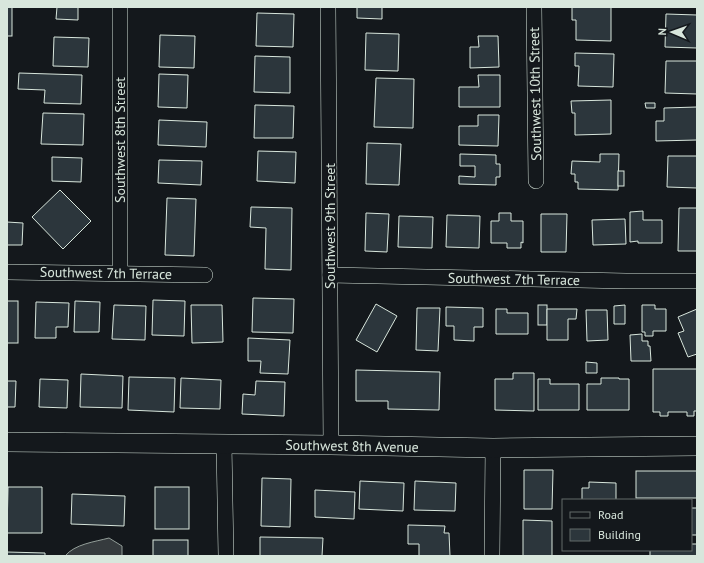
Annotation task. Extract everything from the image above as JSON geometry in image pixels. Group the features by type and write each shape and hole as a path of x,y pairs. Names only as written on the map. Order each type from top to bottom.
{"street":[{"name":"Southwest 8th Street","path":"120,7 120,273"},
{"name":"Southwest 9th Street","path":"328,7 331,445"},
{"name":"Southwest 10th Street","path":"534,7 536,181"},
{"name":"Southwest 7th Terrace","path":"7,272 205,275"},
{"name":"Southwest 7th Terrace","path":"330,275 626,281 697,280"},
{"name":"Southwest 8th Avenue","path":"7,442 493,448 697,446"},
{"path":"224,444 226,556"},
{"path":"492,556 493,448"}],"shaded area":[{"path":"109,538 122,546 122,556 65,556 79,546"}],"building":[{"path":"7,7 12,7 12,36 7,36"},
{"path":"57,7 78,7 78,20 56,19"},
{"path":"357,7 382,7 382,19 357,18"},
{"path":"572,7 611,7 611,41 576,40 576,20 572,20"},
{"path":"257,13 294,14 293,47 256,46"},
{"path":"666,14 697,15 697,48 665,47"},
{"path":"366,33 399,34 398,71 365,70"},
{"path":"160,35 195,36 194,68 159,67"},
{"path":"478,36 498,36 499,67 470,68 470,47 479,47"},
{"path":"54,37 89,38 88,67 53,66"},
{"path":"575,53 614,54 613,87 578,86 579,66 575,66"},
{"path":"255,56 290,57 290,93 254,92"},
{"path":"666,61 697,61 697,94 665,93"},
{"path":"19,73 82,75 81,104 44,103 45,90 18,89"},
{"path":"159,74 188,75 187,108 158,107"},
{"path":"478,75 500,75 500,107 459,107 459,87 479,87"},
{"path":"376,78 414,79 413,128 374,127"},
{"path":"611,100 611,134 575,135 575,113 572,113 571,101"},
{"path":"645,103 655,103 655,108 646,108"},
{"path":"255,105 294,106 293,138 254,138"},
{"path":"697,107 697,140 656,141 656,121 664,121 664,108"},
{"path":"43,113 84,114 83,145 41,144"},
{"path":"478,115 499,115 498,146 459,145 459,126 478,126"},
{"path":"159,120 207,122 206,147 158,145"},
{"path":"367,143 401,144 399,185 366,184"},
{"path":"258,151 296,152 295,183 257,181"},
{"path":"460,154 496,155 496,164 500,164 500,177 496,177 496,185 459,184 459,176 475,177 475,166 460,166"},
{"path":"600,154 619,154 618,190 578,189 578,182 575,182 575,174 571,174 572,161 600,162"},
{"path":"668,156 697,156 697,188 667,187"},
{"path":"52,157 82,158 81,182 52,181"},
{"path":"159,160 202,161 201,185 158,183"},
{"path":"618,171 624,171 624,186 618,186"},
{"path":"60,190 91,221 63,249 32,217"},
{"path":"167,198 196,199 194,256 165,255"},
{"path":"251,207 292,208 291,270 265,269 266,228 250,227"},
{"path":"679,208 697,208 697,251 678,251"},
{"path":"643,211 643,220 662,220 662,243 638,243 638,241 630,242 630,212"},
{"path":"366,213 389,214 387,252 365,251"},
{"path":"499,213 511,213 511,221 523,221 523,243 521,242 521,248 507,248 507,243 491,243 491,221 499,221"},
{"path":"541,214 567,214 566,252 541,252"},
{"path":"447,215 480,216 479,248 446,247"},
{"path":"399,216 433,217 432,248 398,247"},
{"path":"625,219 626,244 593,245 592,220"},
{"path":"7,222 23,223 22,245 7,245"},
{"path":"253,298 294,299 293,333 252,332"},
{"path":"153,300 185,301 184,336 152,335"},
{"path":"7,301 18,301 18,343 7,343"},
{"path":"75,301 100,302 99,332 74,332"},
{"path":"36,302 69,303 68,327 56,327 56,338 35,338"},
{"path":"376,304 397,316 377,352 356,340"},
{"path":"114,305 146,306 145,340 112,339"},
{"path":"191,305 222,305 223,342 192,343"},
{"path":"538,305 547,305 547,325 538,325"},
{"path":"625,305 625,324 614,324 614,306"},
{"path":"642,305 655,305 655,309 666,309 666,331 653,331 653,336 645,336 645,332 642,332"},
{"path":"446,307 483,308 483,327 474,327 474,341 454,340 454,326 446,326"},
{"path":"417,308 440,308 438,351 416,350"},
{"path":"496,309 507,309 507,313 528,313 528,334 496,334"},
{"path":"547,309 577,309 576,319 568,319 568,340 547,340"},
{"path":"697,309 697,354 688,357 678,333 684,331 678,317"},
{"path":"586,310 607,310 608,340 587,341"},
{"path":"642,334 642,341 648,341 648,346 650,346 651,361 631,361 630,335"},
{"path":"248,338 290,340 288,374 260,373 261,361 248,361"},
{"path":"586,362 597,363 597,373 586,373"},
{"path":"653,369 697,369 697,411 694,411 694,416 687,416 687,412 668,412 668,416 660,416 660,412 653,412"},
{"path":"356,370 440,372 439,410 388,409 388,401 356,401"},
{"path":"513,373 534,373 534,411 495,410 495,379 513,379"},
{"path":"81,374 123,376 122,408 80,407"},
{"path":"129,377 175,378 174,412 128,410"},
{"path":"181,378 221,380 220,409 180,408"},
{"path":"601,378 629,379 629,410 587,410 587,384 601,384"},
{"path":"40,379 68,380 67,408 39,407"},
{"path":"538,379 550,379 550,384 579,384 579,410 538,410"},
{"path":"7,381 16,381 15,407 7,407"},
{"path":"256,381 285,382 284,416 242,414 243,394 255,395"},
{"path":"524,470 553,470 552,509 524,509"},
{"path":"636,471 697,471 697,498 636,498"},
{"path":"262,478 291,479 290,527 261,526"},
{"path":"360,481 404,483 403,511 359,509"},
{"path":"415,481 456,483 455,511 414,510"},
{"path":"589,482 616,483 616,499 582,499 582,488 589,488"},
{"path":"8,487 42,487 42,533 7,533"},
{"path":"155,487 189,487 189,529 155,529"},
{"path":"315,490 355,492 354,519 315,517"},
{"path":"72,494 125,496 124,526 71,524"},
{"path":"692,508 697,508 697,535 692,535"},
{"path":"523,520 552,521 552,556 523,556"},
{"path":"408,525 445,526 444,533 449,533 450,556 419,556 419,544 408,544"},
{"path":"260,537 323,538 322,556 260,556"},
{"path":"153,540 188,540 188,556 153,556"},
{"path":"692,544 697,544 697,556 650,556 650,551 692,551"},
{"path":"7,552 45,553 45,556 7,556"}]}
